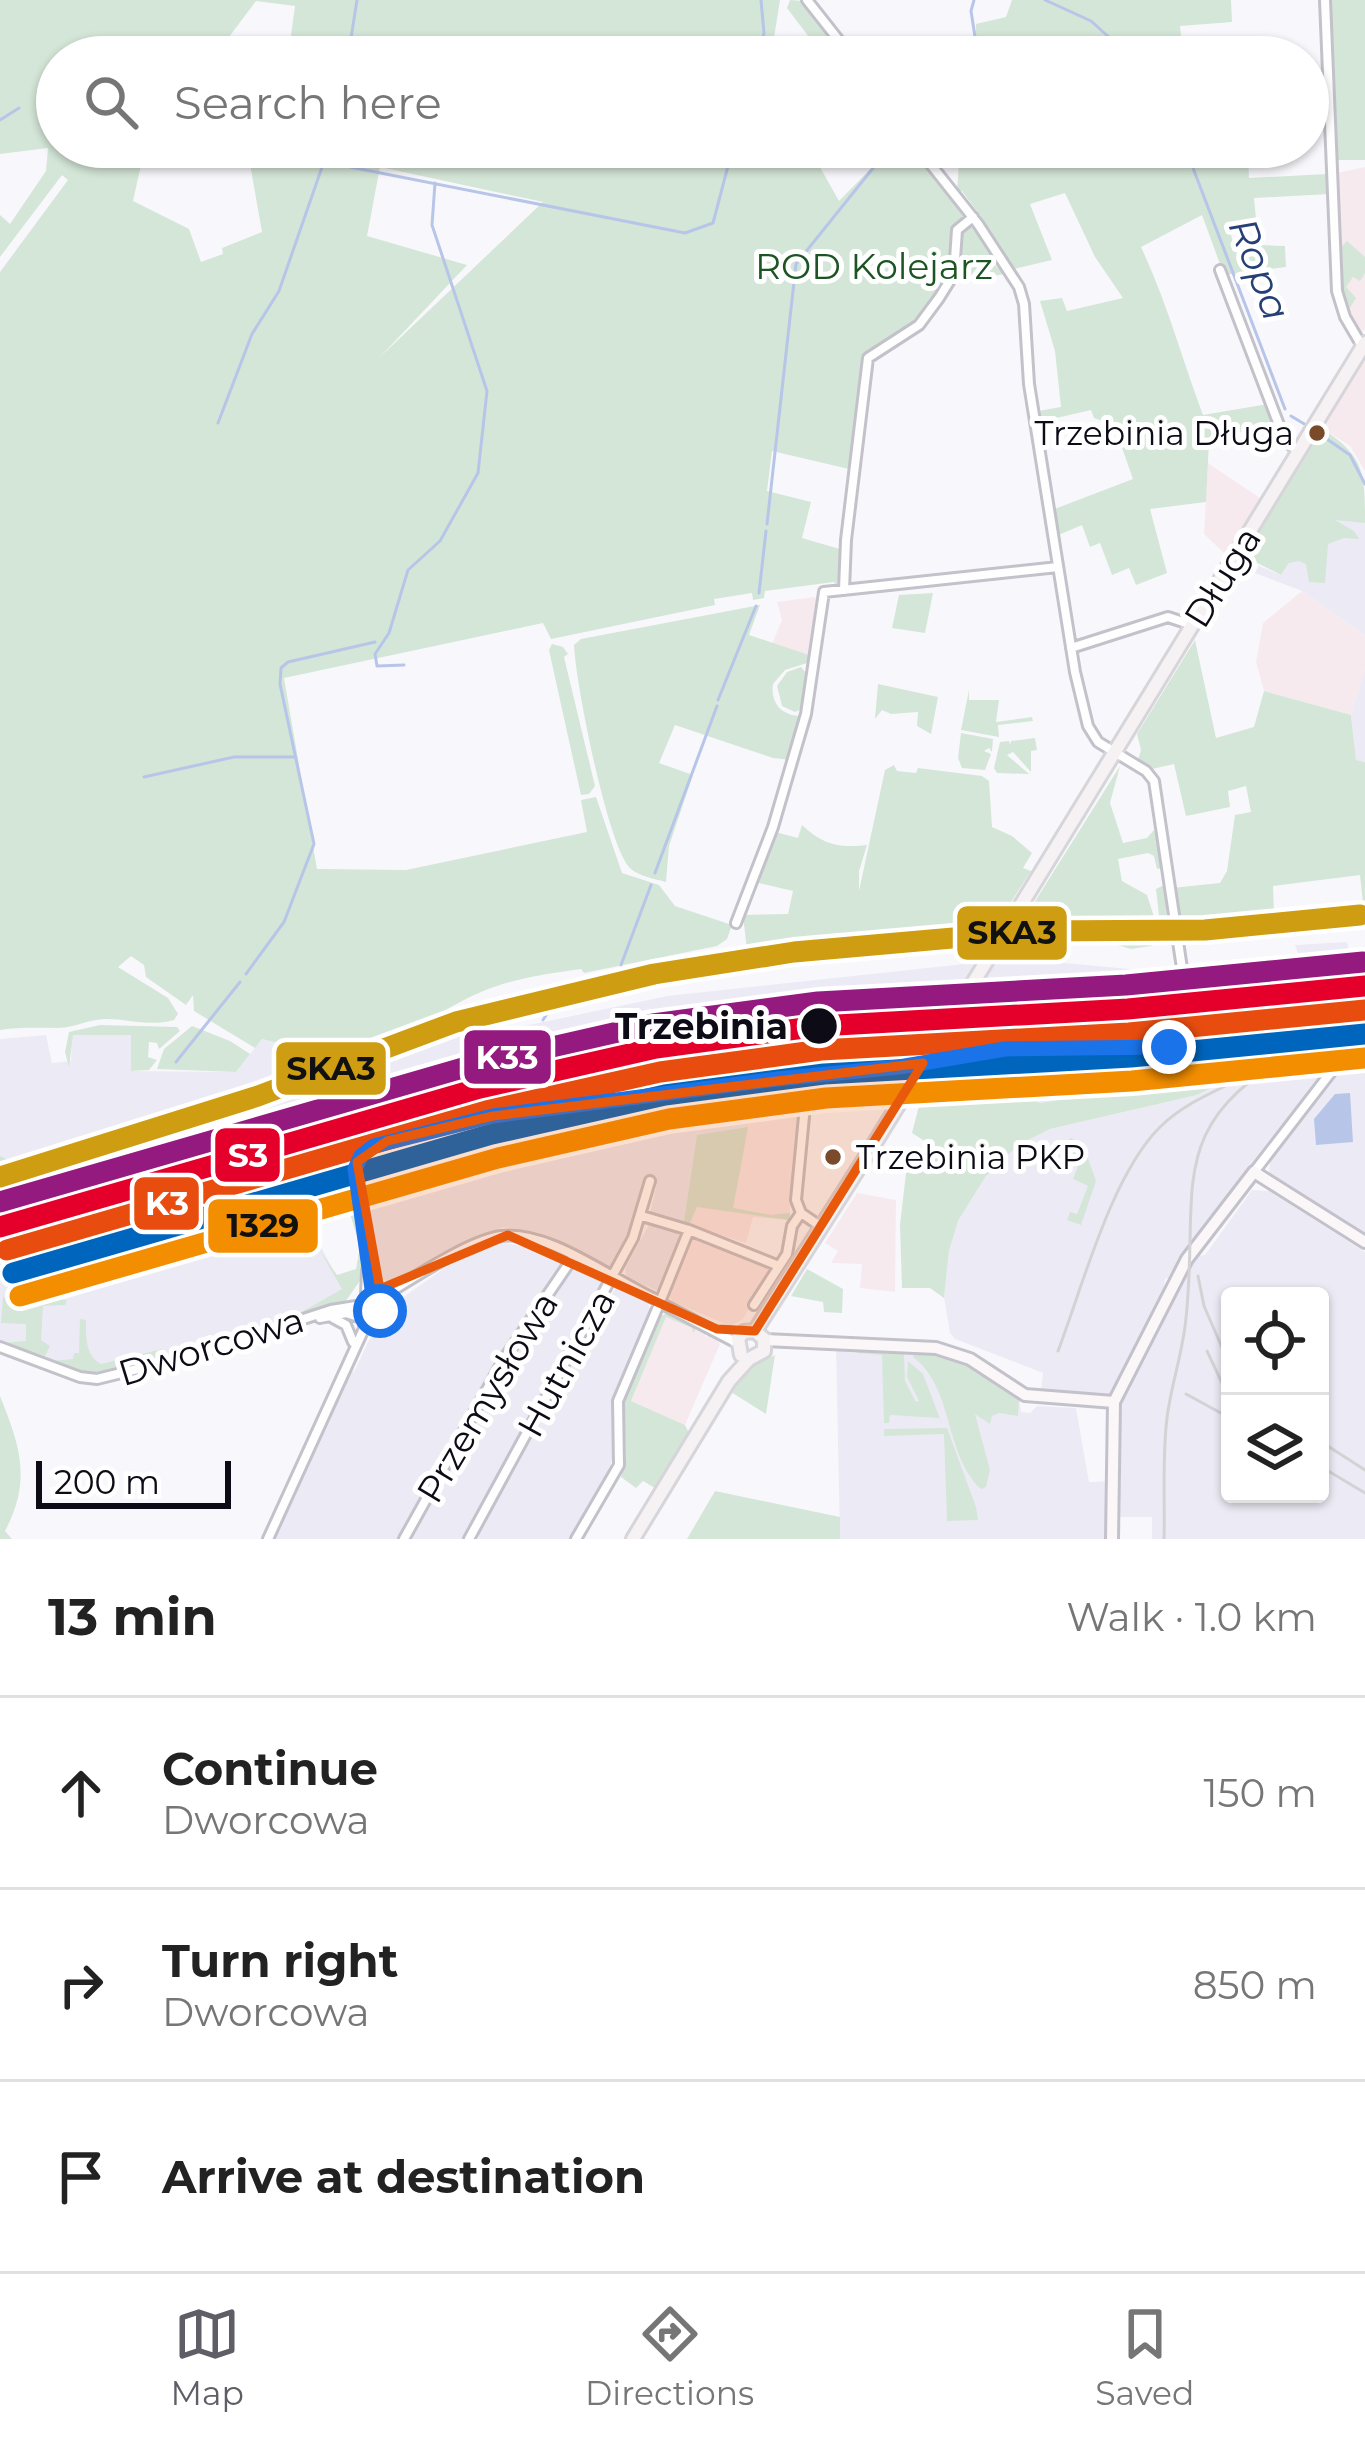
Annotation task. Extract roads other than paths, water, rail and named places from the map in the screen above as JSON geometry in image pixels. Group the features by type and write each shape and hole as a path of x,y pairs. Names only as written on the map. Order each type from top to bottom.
{"main road":[{"name":"Długa","path":"762,1340 803,1259 1364,344"},
{"path":"633,1539 729,1381 741,1348 762,1340"},
{"path":"741,1348 762,1340"}],"street":[{"path":"807,0 835,36"},
{"path":"1325,0 1326,36"},
{"path":"1329,97 1337,291 1345,317 1364,344"},
{"path":"934,168 1017,281 1071,648 1090,731 1154,781 1184,975"},
{"path":"844,590 868,358 919,325 954,274 956,230 973,217"},
{"path":"1220,270 1284,438 1298,452"},
{"path":"736,922 773,827 806,714 824,592 1058,567"},
{"path":"1071,648 1168,616 1192,625"},
{"path":"1189,1030 1318,1012 1334,1014 1341,1022"},
{"path":"360,1314 378,1315 355,1169 361,1156 374,1146 493,1116 804,1079 1005,1049 1157,1049 1180,1043 1189,1030 1188,1018"},
{"path":"1112,1539 1114,1402 1187,1259 1338,1063 1346,1050 1346,1038"},
{"path":"804,1079 796,1196 801,1213 823,1228"},
{"path":"1254,1172 1365,1242"},
{"name":"Hutnicza","path":"469,1539 613,1277 642,1216 650,1181"},
{"path":"754,1305 789,1248 792,1226 801,1213"},
{"path":"642,1216 779,1266"},
{"path":"576,1539 619,1465 618,1401 689,1230"},
{"path":"374,1300 457,1253 499,1236 524,1238 574,1256 717,1329 741,1348"},
{"name":"Przemysłowa","path":"404,1539 504,1359 574,1256"},
{"path":"369,1264 374,1300"},
{"path":"372,1282 391,1292"},
{"path":"350,1355 360,1314 374,1300 407,1285"},
{"name":"Dworcowa","path":"0,1347 73,1375 97,1379 190,1357 331,1310 360,1314"},
{"path":"268,1539 350,1355 360,1314"},
{"name":"Dworcowa","path":"353,1342 340,1320 320,1318 360,1314"},
{"path":"762,1340 936,1348 970,1359 1024,1395 1114,1402"}],"water":[{"path":"1350,1093 1353,1142 1316,1145 1314,1119 1335,1094"}],"waterway":[{"path":"351,36 357,0"},
{"path":"761,0 763,36"},
{"path":"974,0 975,36"},
{"name":"Ropa","path":"1045,0 1091,21 1108,36"},
{"path":"0,120 19,108"},
{"path":"218,423 252,334 279,291 322,168"},
{"path":"355,168 685,233 713,223 727,168"},
{"path":"767,524 796,264 873,168"},
{"name":"Ropa","path":"1193,168 1285,409"},
{"path":"404,665 377,666 375,654 389,633 408,570 440,541 478,473 487,391 432,225 435,183"},
{"name":"Ropa","path":"1291,416 1306,425"},
{"name":"Ropa","path":"1314,430 1350,455 1365,484"},
{"path":"759,593 766,531"},
{"path":"718,700 756,606"},
{"path":"246,974 284,922 314,844 280,684 281,668 288,662 375,642"},
{"path":"655,873 717,706"},
{"path":"144,777 234,757 295,757"},
{"path":"621,965 651,885"},
{"path":"543,1020 549,1011 597,1000 619,971"},
{"path":"176,1062 240,982"},
{"name":"Ropa","path":"1172,1058 1205,1033 1319,1017"},
{"path":"548,1104 549,1090"},
{"path":"548,1114 549,1144"},
{"path":"389,1162 548,1127"}],"tunnel":[{"path":"1183,975 1188,1018"}],"railway":[{"path":"258,1146 514,1073 710,1034 840,1019 1162,1001 1365,980"},
{"path":"1288,1055 1365,1021"},
{"path":"922,1100 1172,1073 1299,1037"},
{"path":"1164,1539 1165,1433 1186,1318 1196,1163 1207,1133 1226,1105 1256,1077 1300,1050"},
{"path":"1058,1351 1100,1233 1142,1149 1177,1113 1240,1079"},
{"path":"0,1238 260,1162"},
{"path":"1198,1276 1204,1306 1221,1345"},
{"path":"1207,1351 1228,1395"},
{"path":"1186,1394 1221,1413"},
{"path":"1329,1447 1365,1470"},
{"path":"1329,1471 1365,1493"}],"place":[{"name":"Trzebinia Długa","path":"1317,433"},
{"name":"Trzebinia","path":"819,1026"},
{"name":"Trzebinia PKP","path":"833,1157"}],"park label":[{"name":"ROD Kolejarz","path":"874,266"}]}
